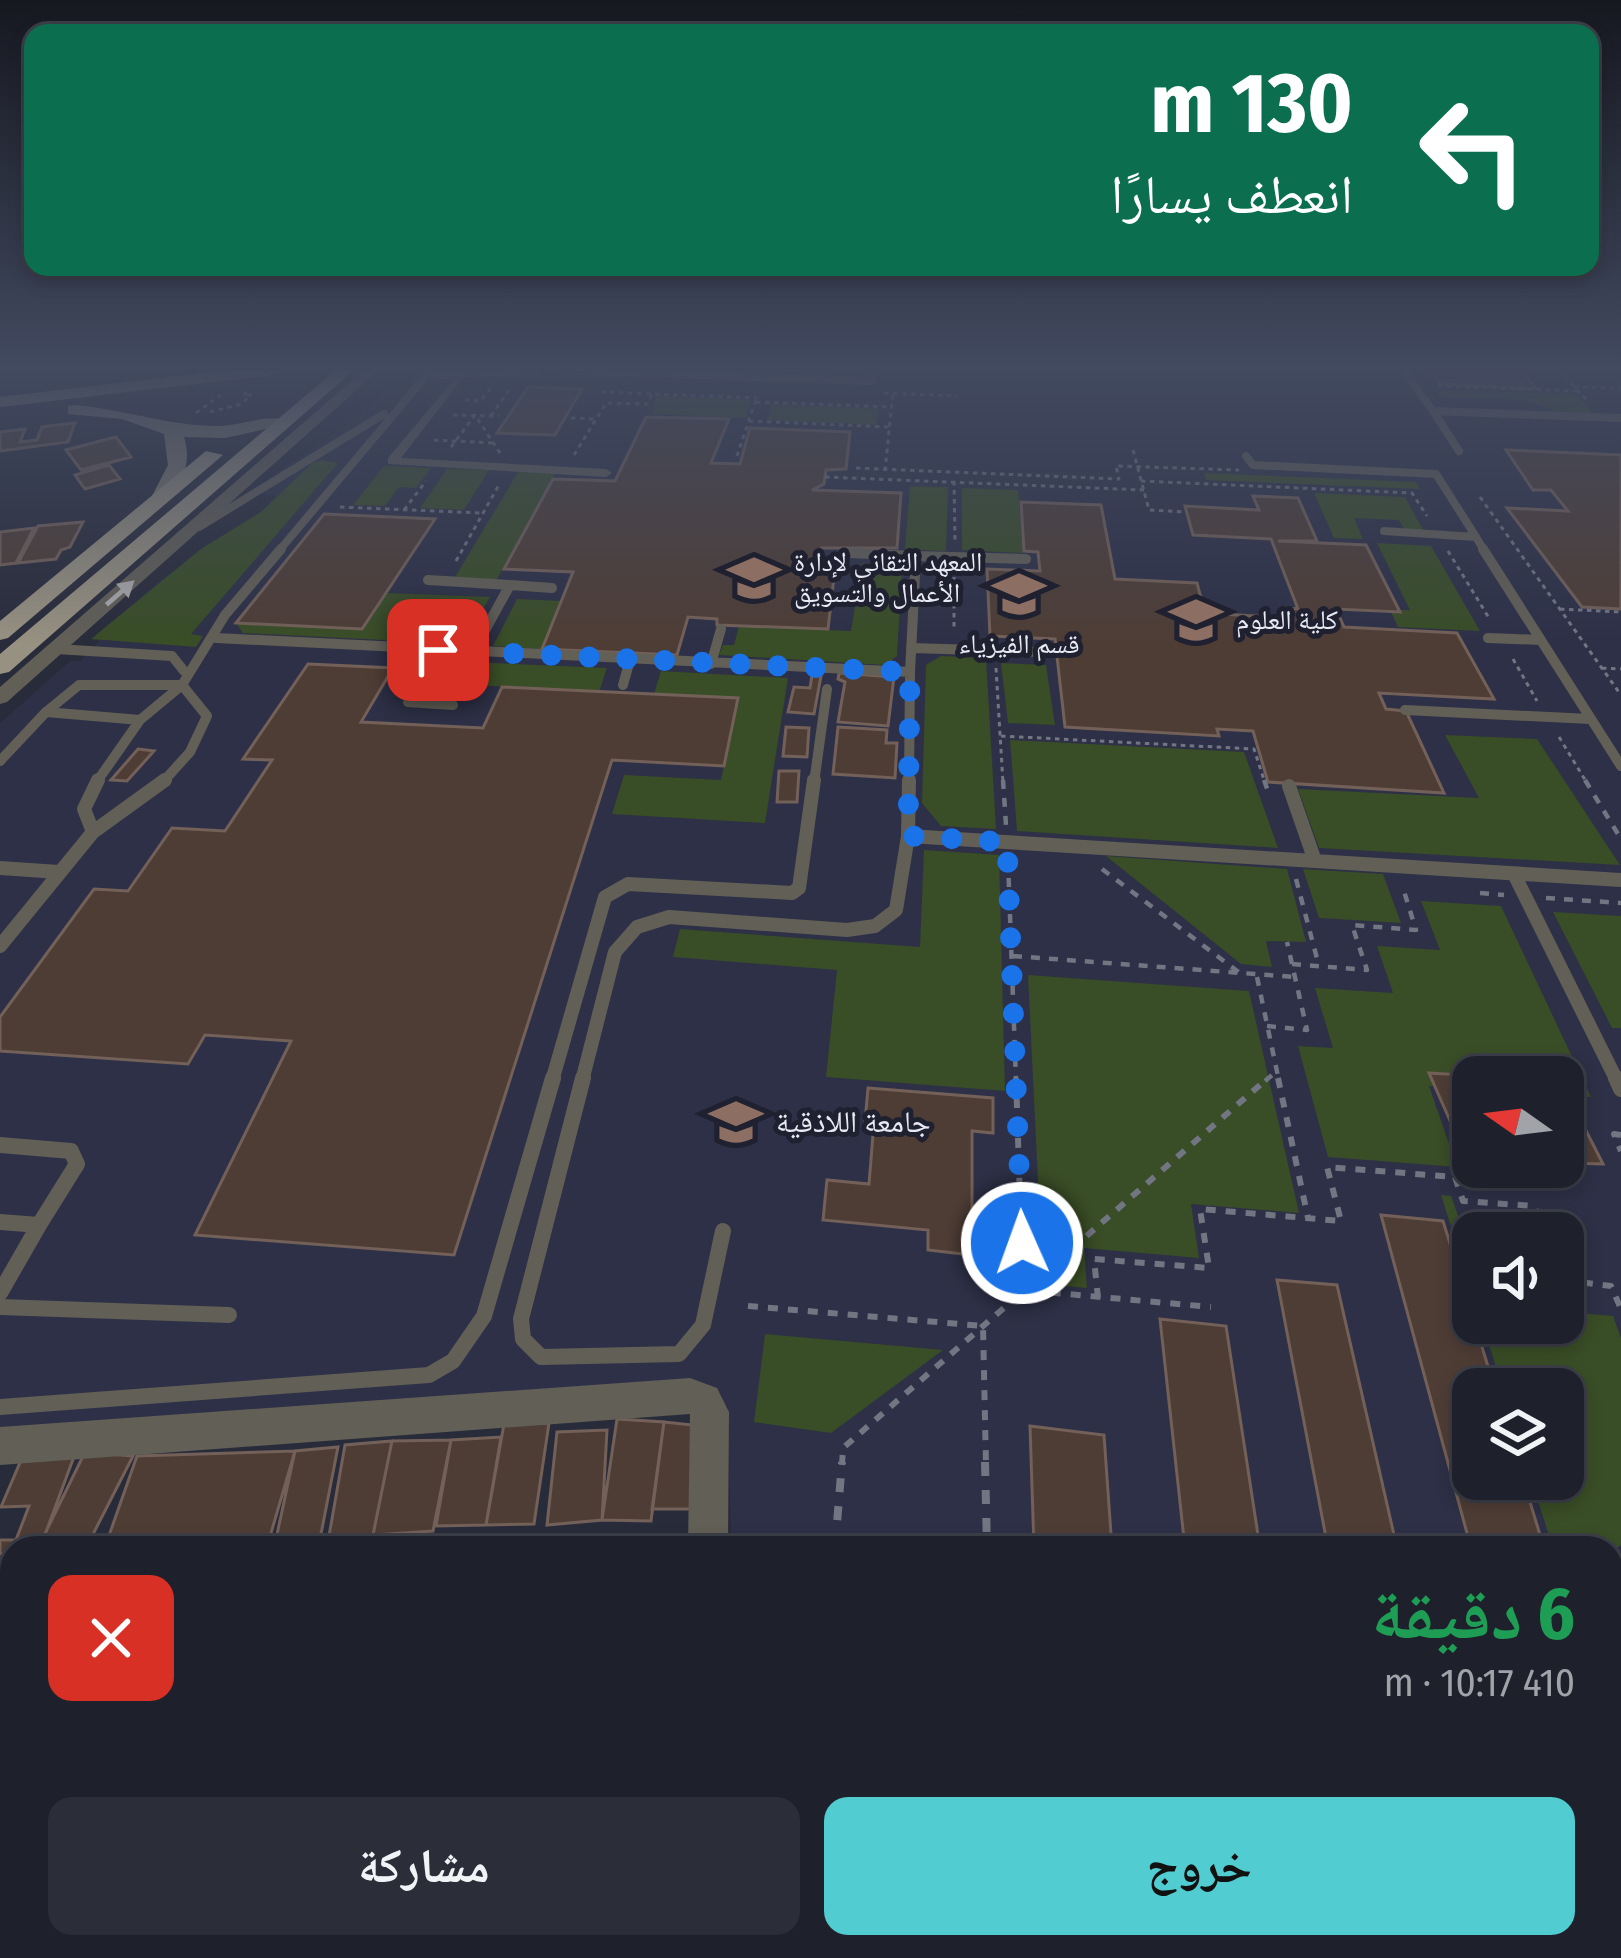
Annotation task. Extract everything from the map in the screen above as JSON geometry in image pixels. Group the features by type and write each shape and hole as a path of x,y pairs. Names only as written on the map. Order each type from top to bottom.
{"main road":[{"path":"162,496 178,461"},
{"path":"0,633 205,461"},
{"path":"0,667 239,461"}],"street":[{"path":"0,698 269,461"},
{"path":"399,461 606,472"},
{"path":"0,1446 690,1396 704,1401 711,1412 708,1536"}],"lane":[{"path":"189,532 301,461"},
{"path":"1250,461 1436,473 1621,766"},
{"path":"93,832 84,809 86,798 140,720 216,638 225,615 351,463"},
{"path":"1384,531 1476,537"},
{"path":"849,553 1026,560"},
{"path":"723,1232 703,1325 680,1354 541,1357 523,1339 521,1319 614,952 627,931 669,917 847,930 875,926 896,910 908,836 916,556"},
{"path":"428,580 552,588"},
{"path":"473,652 510,585"},
{"path":"711,664 721,629"},
{"path":"216,638 910,672"},
{"path":"1494,638 1541,640"},
{"path":"911,648 1043,652"},
{"path":"0,946 93,832 160,787 207,721 172,656 56,649"},
{"path":"438,650 408,702 453,705"},
{"path":"623,685 630,660"},
{"path":"0,761 79,685 183,678"},
{"path":"0,1407 429,1375 453,1361 484,1316 604,898 628,884 792,893 800,888 827,689"},
{"path":"1405,710 1591,719"},
{"path":"46,712 140,720"},
{"path":"1289,786 1315,861"},
{"path":"908,836 1621,880"},
{"path":"0,885 7,868 59,872"},
{"path":"1514,874 1621,1089"},
{"path":"0,1144 71,1151 77,1164 0,1293"},
{"path":"0,1222 39,1226"},
{"path":"0,1307 230,1315"}],"path":[{"path":"445,581 509,467 505,461"},
{"path":"565,470 570,461"},
{"path":"884,480 886,461"},
{"path":"1137,461 1149,510 1186,512"},
{"path":"856,469 1120,478 1116,466 1256,471 1253,465"},
{"path":"825,477 1144,490"},
{"path":"1142,481 1412,493 1494,638 1621,839"},
{"path":"351,493 340,507 482,513"},
{"path":"1480,496 1621,695"},
{"path":"1560,609 1621,612"},
{"path":"995,651 1013,956 1023,1290"},
{"path":"1602,668 1621,669"},
{"path":"1000,736 1254,749"},
{"path":"1072,846 1241,974"},
{"path":"1291,860 1319,967"},
{"path":"1292,964 1366,970 1352,925 1416,930 1400,887 1420,889"},
{"path":"1462,892 1621,903"},
{"path":"1267,1026 1307,1030 1287,942"},
{"path":"1013,956 1295,977"},
{"path":"1256,976 1308,1218"},
{"path":"836,1536 843,1448 1276,1071"},
{"path":"1621,1135 1614,1134 1621,1151"},
{"path":"1098,1298 1094,1259 1209,1268 1199,1209 1341,1221 1327,1167 1455,1177 1463,1201 1534,1206 1536,1212"},
{"path":"1584,1283 1611,1286 1621,1309"},
{"path":"1023,1290 1211,1307"},
{"path":"748,1306 983,1325"},
{"path":"983,1325 986,1536"}],"shaded area":[{"name":"جامعة اللاذقية","path":"294,461 1621,461 1621,1536 731,1536 728,1406 515,1413 0,1445 0,723 70,661 80,661 99,641 91,639 162,579 261,512 276,496 249,492"}],"green space":[{"path":"312,463 338,463 191,634 203,636 196,647 91,639 201,549 261,512"},
{"path":"384,466 431,468 416,488 399,487 385,506 353,505"},
{"path":"447,469 489,470 464,510 420,508"},
{"path":"518,472 555,473 496,581 454,579"},
{"path":"1204,473 1416,482 1420,489 1206,480"},
{"path":"910,486 948,487 946,551 905,549"},
{"path":"962,488 1018,490 1023,553 962,550"},
{"path":"1314,493 1405,497 1423,530 1404,529 1399,520 1354,518 1363,539 1334,538"},
{"path":"1377,543 1431,546 1480,631 1398,627 1390,610 1410,610"},
{"path":"862,563 902,566 897,656 885,665 719,655 723,645 734,645 739,626 851,631"},
{"path":"386,593 490,597 463,644 243,633 236,623 361,629"},
{"path":"517,599 561,601 542,649 493,646"},
{"path":"941,656 986,658 996,829 941,826 922,803 926,665"},
{"path":"447,661 607,668 599,692 436,683"},
{"path":"1001,663 1046,665 1055,725 1008,723"},
{"path":"661,671 788,678 765,823 612,814 624,775 721,780 738,699 654,694"},
{"path":"1445,735 1537,739 1620,865 1319,848 1298,789 1479,798"},
{"path":"1010,740 1244,752 1278,848 1017,831"},
{"path":"924,850 999,855 1005,1091 826,1077 837,970 673,957 680,929 920,947"},
{"path":"1106,856 1287,869 1306,942 1266,941 1272,967 1241,964"},
{"path":"1303,869 1383,874 1401,923 1319,918"},
{"path":"1421,901 1501,906 1572,1056 1452,1056 1452,1088 1429,1086 1452,1153 1452,1167 1328,1157 1298,1046 1333,1048 1315,988 1393,993 1377,946 1440,950"},
{"path":"1553,912 1621,916 1621,1028 1612,1028"},
{"path":"1028,975 1249,991 1299,1213 1191,1204 1199,1258 1084,1248 1087,1288 1043,1284"},
{"path":"1441,1195 1451,1196 1457,1212 1452,1212 1452,1230"},
{"path":"1584,1313 1613,1316 1621,1338 1621,1536 1549,1536 1538,1500 1584,1500 1584,1368 1496,1368 1489,1344 1584,1344"},
{"path":"765,1334 943,1350 831,1433 754,1422"}],"building":[{"path":"75,461 114,461 81,470"},
{"path":"625,461 847,461 846,469 826,470 824,484 812,490 901,493 897,548 822,548 821,560 836,560 828,629 717,625 717,619 688,617 677,655 542,649 573,572 504,569 553,479 615,481"},
{"path":"1514,461 1621,461 1621,609 1582,607 1507,508 1568,511 1551,490 1533,490"},
{"path":"109,465 120,479 85,489 75,475"},
{"name":"كلية العلوم","path":"1253,496 1298,498 1317,541 1278,541 1366,545 1400,612 1336,609 1344,627 1457,633 1494,699 1379,693 1386,709 1406,711 1444,793 1268,782 1253,731 1217,729 1219,736 1065,727 1055,639 990,636 987,569 1040,571 1038,552 1024,551 1021,502 1101,505 1115,579 1197,583 1205,613 1289,618 1286,608 1298,609 1271,539 1193,535 1185,506 1259,510"},
{"path":"324,514 435,519 362,629 236,623"},
{"path":"83,522 70,547 56,559 18,563 38,526"},
{"path":"34,528 16,563 0,565 0,532"},
{"path":"308,664 393,668 361,722 483,728 502,687 738,698 724,766 612,760 454,1255 195,1235 291,1041 205,1035 188,1064 0,1051 0,1017 94,889 128,891 172,828 225,831 272,760 243,759"},
{"path":"839,673 894,677 888,726 838,722 845,682 838,679"},
{"path":"812,675 821,676 814,714 788,712 794,687 810,688"},
{"path":"786,727 809,728 807,757 783,756"},
{"path":"838,727 887,730 886,743 897,743 895,778 833,774"},
{"path":"138,749 154,751 127,781 111,780"},
{"path":"779,771 799,771 797,802 777,802"},
{"path":"1429,1073 1452,1074 1452,1125"},
{"path":"868,1088 993,1098 993,1133 972,1131 972,1255 928,1250 928,1230 823,1220 827,1180 869,1184 874,1122 865,1122"},
{"path":"1584,1127 1603,1164 1584,1164"},
{"path":"1381,1215 1443,1221 1452,1250 1452,1344 1481,1344 1488,1368 1452,1368 1452,1478"},
{"path":"1277,1280 1337,1285 1394,1536 1326,1536"},
{"path":"1160,1319 1226,1326 1258,1536 1184,1536"},
{"path":"617,1419 664,1422 651,1521 602,1520"},
{"path":"664,1422 702,1426 699,1509 652,1509"},
{"path":"549,1423 534,1524 486,1525 504,1424"},
{"path":"1030,1426 1104,1435 1111,1536 1034,1536"},
{"path":"607,1430 602,1520 547,1525 557,1432"},
{"path":"501,1437 486,1525 436,1526 451,1440"},
{"path":"451,1440 433,1531 373,1535 392,1441"},
{"path":"392,1441 373,1535 329,1536 345,1445"},
{"path":"338,1447 321,1534 277,1536 295,1451"},
{"path":"295,1451 270,1536 109,1536 137,1456"},
{"path":"85,1452 133,1456 92,1536 44,1536"},
{"path":"75,1454 44,1536 18,1536 29,1506 1,1507 22,1458"},
{"path":"1458,1500 1529,1500 1540,1536 1468,1536"}],"place":[{"name":"المعهد التقاني لإدارة الأعمال والتسويق","path":"754,578"},
{"name":"قسم الفيزياء","path":"1019,594"},
{"name":"كلية العلوم","path":"1196,620"},
{"name":"جامعة اللاذقية","path":"736,1122"}],"route":[{"path":"438,650 910,672 908,836 1007,842 1022,1243"}]}
